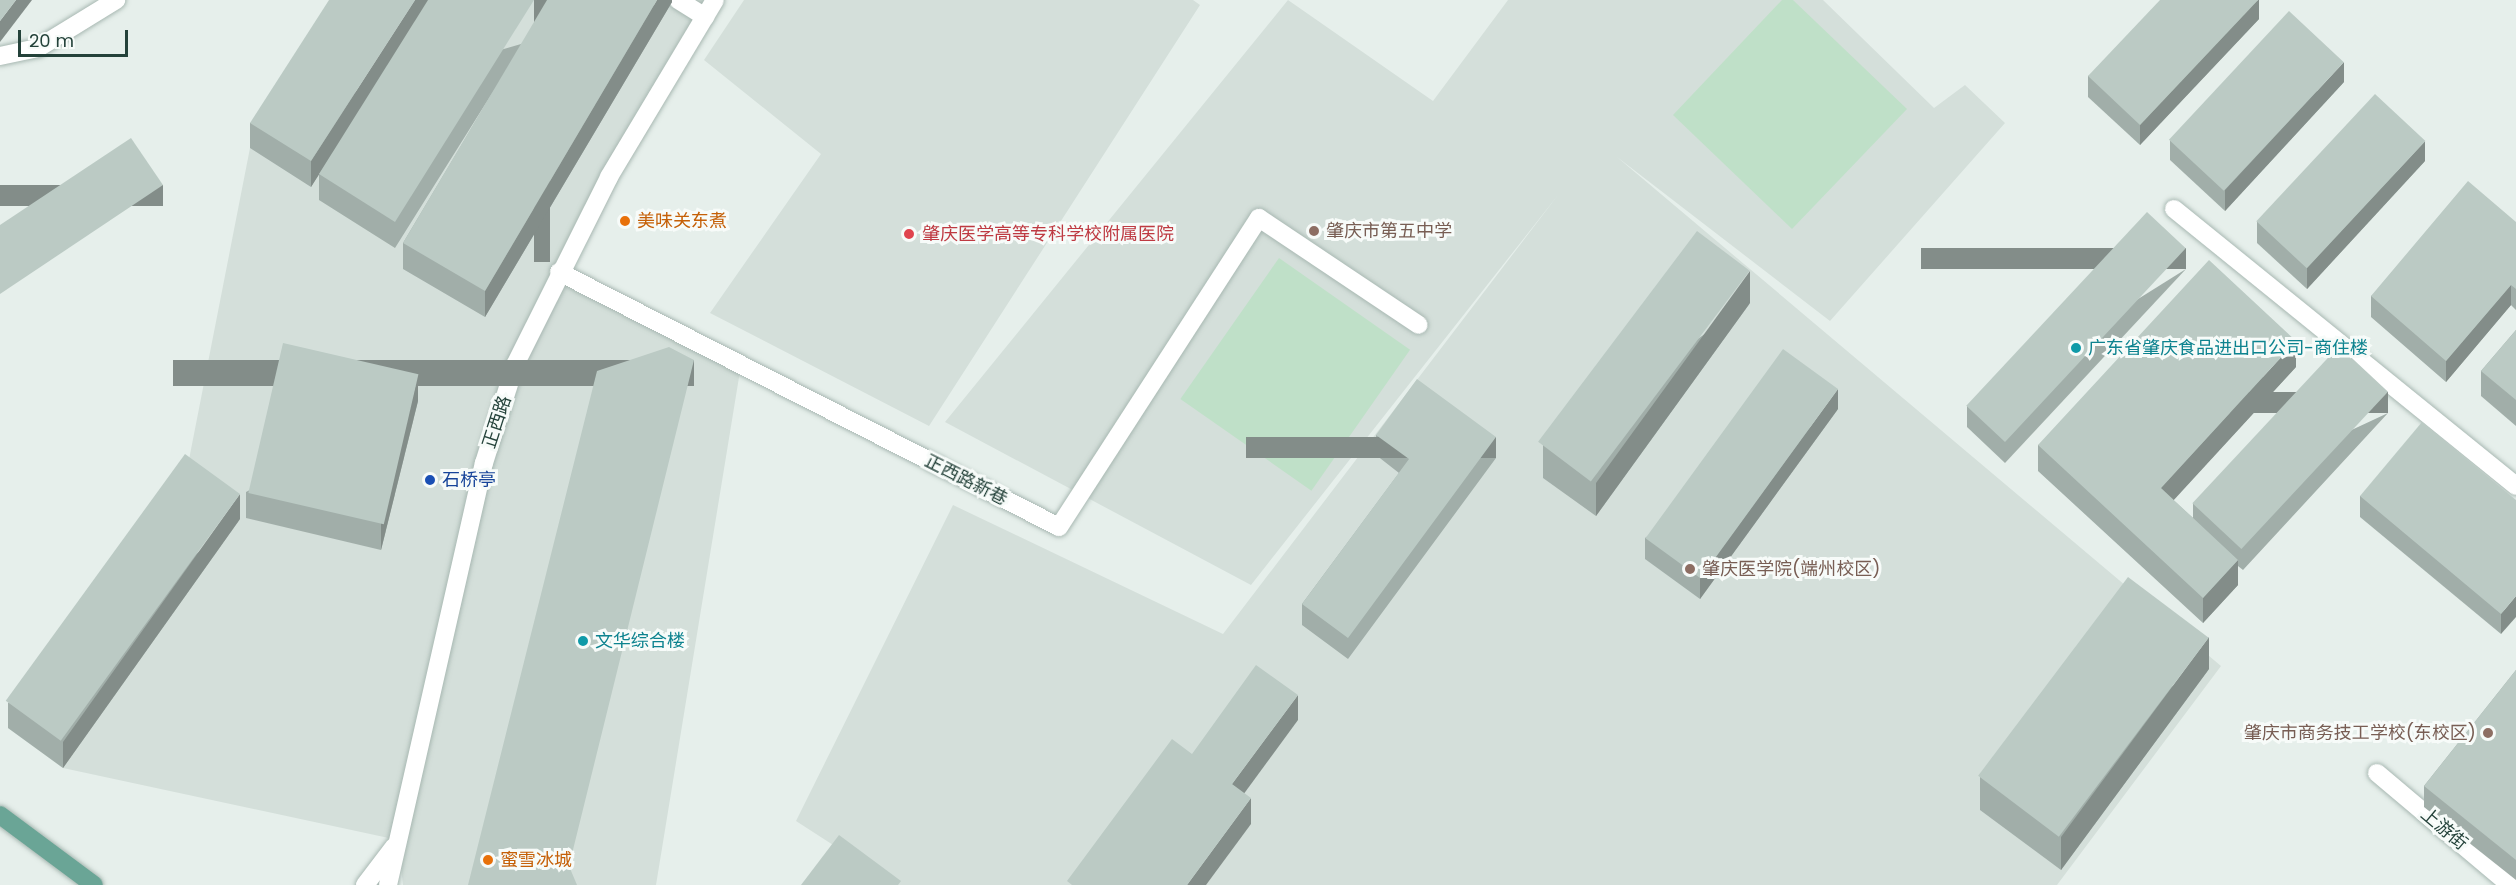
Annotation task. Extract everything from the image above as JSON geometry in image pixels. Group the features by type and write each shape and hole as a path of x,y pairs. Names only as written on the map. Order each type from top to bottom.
{"main road":[{"path":"0,815 94,885"}],"street":[{"path":"0,56 38,48 116,0"},
{"path":"678,0 705,17"},
{"name":"正西路","path":"388,885 484,463 516,365 559,272 609,177 715,0"},
{"path":"2174,209 2516,486"},
{"name":"正西路新巷","path":"559,272 1059,527 1260,218 1419,325"},
{"name":"上游街","path":"2378,773 2510,885"},
{"path":"365,885 398,840"},
{"path":"398,840 400,885"}],"shaded area":[{"path":"346,0 719,0 559,272 741,365 656,885 403,885 398,840 63,768 8,728 185,480 250,148"},
{"name":"肇庆医学高等专科学校附属医院","path":"744,0 1193,0 1200,5 929,426 710,313 821,154 704,60"},
{"name":"肇庆医学院(端州校区)","path":"1288,0 1433,101 1508,0 1823,0 1934,108 1965,85 2005,123 1830,321 1617,157 2221,666 2057,885 895,885 796,821 953,505 1223,634 1558,195 1251,585 945,422"}],"green space":[{"path":"1782,0 1793,0 1907,109 1792,229 1673,115"},
{"path":"1279,258 1410,350 1311,491 1180,399"}],"building":[{"path":"0,0 16,0 0,21"},
{"path":"329,0 415,0 311,161 250,123"},
{"path":"428,0 534,0 395,222 319,174"},
{"path":"547,0 657,0 485,291 403,243"},
{"path":"2160,0 2258,0 2140,125 2088,76"},
{"path":"2289,11 2344,62 2224,191 2169,140"},
{"path":"2375,94 2425,141 2307,268 2256,221"},
{"path":"131,138 163,185 0,294 0,225"},
{"path":"2468,181 2516,222 2516,289 2511,285 2446,361 2371,296"},
{"name":"广东省肇庆食品进出口公司-商住楼","path":"2147,212 2186,248 2005,442 1966,406"},
{"path":"1697,231 1750,271 1591,482 1538,442"},
{"path":"2209,260 2296,341 2161,488 2238,560 2203,598 2038,445"},
{"path":"2516,330 2516,400 2481,371"},
{"path":"283,343 418,374 384,524 248,493"},
{"path":"2339,346 2388,392 2241,549 2192,503"},
{"name":"文华综合楼","path":"669,347 694,360 569,866 577,885 468,885 597,371"},
{"path":"1783,349 1838,389 1700,578 1645,538"},
{"path":"1417,379 1496,437 1348,638 1302,604 1409,459 1376,435"},
{"path":"2422,422 2516,500 2516,596 2501,614 2360,496"},
{"path":"185,454 240,494 61,741 6,701"},
{"path":"2128,577 2209,638 2059,837 1978,776"},
{"path":"1256,665 1298,695 1232,784 1251,798 1187,885 1072,885 1067,881 1172,739 1192,754"},
{"name":"肇庆市商务技工学校(东校区)","path":"2516,670 2516,860 2424,786"},
{"path":"839,835 901,881 898,885 801,885"}],"place":[{"name":"美味关东煮","path":"625,221"},
{"name":"肇庆市第五中学","path":"1314,231"},
{"name":"肇庆医学高等专科学校附属医院","path":"909,234"},
{"name":"广东省肇庆食品进出口公司-商住楼","path":"2076,348"},
{"name":"石桥亭","path":"430,480"},
{"name":"肇庆医学院(端州校区)","path":"1690,569"},
{"name":"文华综合楼","path":"583,641"},
{"name":"肇庆市商务技工学校(东校区)","path":"2488,733"},
{"name":"蜜雪冰城","path":"488,860"}]}
